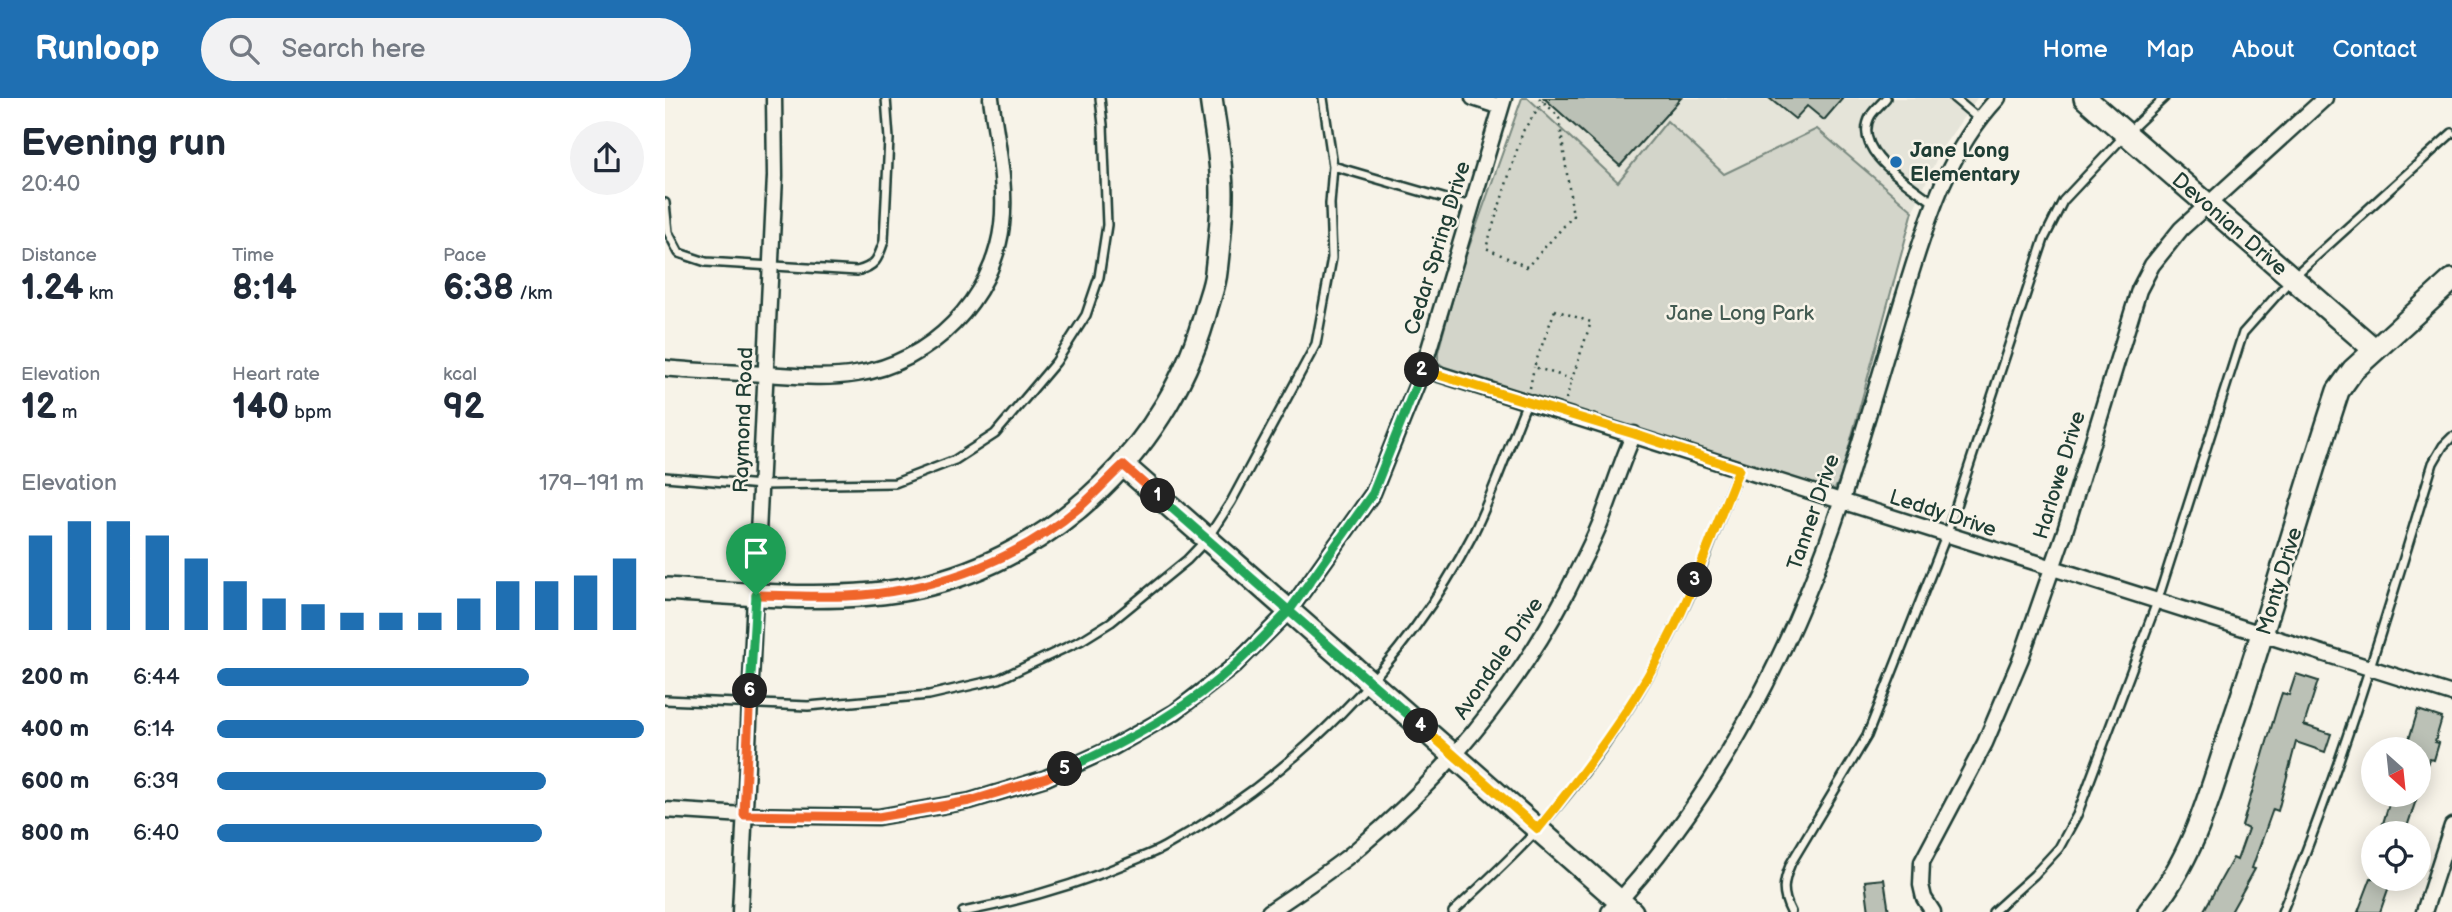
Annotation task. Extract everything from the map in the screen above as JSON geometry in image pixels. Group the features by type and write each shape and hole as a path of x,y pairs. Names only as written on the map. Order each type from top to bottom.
{"street":[{"name":"Raymond Road","path":"740,912 775,176 774,98"},
{"path":"665,369 841,376 883,367 932,344 951,328 967,309 983,285 996,255 1004,198 991,98"},
{"path":"665,589 756,595 861,595 917,587 962,575 1005,556 1051,529 1082,505 1123,465 1158,418 1186,369 1199,338 1216,274 1222,192 1211,98"},
{"path":"1473,98 1502,103"},
{"name":"Tanner Drive","path":"1620,908 1726,757 1777,662 1803,604 1841,502 1934,203 1957,155 1998,98"},
{"name":"Devonian Drive","path":"2085,98 2375,350"},
{"name":"Harlowe Drive","path":"1933,912 1924,898 1921,885 1922,862 1985,743 2021,658 2052,569 2139,290 2164,247 2183,226 2325,98"},
{"name":"Cedar Spring Drive","path":"665,810 744,815 878,817 970,801 1046,778 1112,748 1175,712 1234,666 1289,611 1373,493 1423,369 1502,103"},
{"name":"Monty Drive","path":"2148,912 2175,875 2194,840 2263,635 2335,399 2353,370 2452,280"},
{"name":"Leddy Drive","path":"1423,369 2452,694"},
{"name":"Avondale Drive","path":"1269,912 1356,850 1411,800 1454,755 1504,692 1552,618 1599,526 1634,434"},
{"path":"1123,465 1538,829 1620,908"},
{"path":"2424,912 2452,826"}],"lane":[{"path":"665,203 669,232 679,253 706,262 857,271 871,267 884,241 889,139 886,98"},
{"path":"665,477 761,485 895,483 955,460 995,434 1056,362 1086,316 1099,277 1107,225 1100,98"},
{"path":"665,700 809,706 929,695 999,679 1082,640 1111,622 1187,560 1207,539 1231,502 1316,344 1332,258 1330,204 1333,166 1323,98"},
{"path":"1886,98 1871,116 1866,129 1868,144 1878,159 1934,203"},
{"path":"1954,98 1980,120"},
{"path":"1791,912 1783,895 1787,872 1867,736 1946,536 2044,239 2063,201 2164,98"},
{"path":"1993,912 2059,848 2077,816 2157,602 2242,333 2293,278 2452,133"},
{"path":"1333,166 1472,206"},
{"path":"963,912 1011,903 1085,881 1163,848 1251,792 1304,748 1371,683 1396,653 1445,582 1473,533 1527,401"},
{"path":"2282,912 2308,850 2370,668 2433,463 2452,437"},
{"path":"1453,912 1538,829 1583,773 1638,693 1684,608 1739,469"}],"path":[{"path":"1539,98 1543,102 1559,118 1573,216 1527,267 1486,248 1523,131 1543,102"},
{"path":"1527,401 1534,367 1555,310 1591,321 1566,400"},
{"path":"1534,367 1572,379"}],"shaded area":[{"name":"Jane Long Elementary","path":"1528,98 1977,98 1940,151 1913,211 1817,129 1724,174 1618,182"}],"green space":[{"name":"Jane Long Park","path":"1522,98 1528,98 1618,182 1667,121 1724,174 1817,129 1913,211 1841,476 1835,489 1822,488 1445,368 1438,362 1438,352 1459,275"}],"building":[{"path":"1544,98 1681,98 1620,166"},
{"path":"1769,98 1843,98 1824,120 1807,106 1795,119"},
{"path":"2296,674 2318,681 2304,725 2331,734 2325,752 2296,742 2278,811 2273,809 2252,868 2255,869 2231,912 2203,912 2233,858 2237,860 2248,829 2242,826 2277,708 2282,693 2289,695"},
{"path":"2418,710 2442,718 2435,742 2439,743 2434,760 2431,759 2431,737 2410,737"},
{"path":"2388,807 2414,807 2409,821 2384,821"},
{"path":"1884,879 1889,912 1869,912 1865,881"},
{"path":"2366,891 2387,891 2380,912 2358,912"}],"place":[{"name":"Jane Long Elementary","path":"1896,162"}],"route":[{"path":"756,595 744,815 878,817 970,801 1046,778 1112,748 1175,712 1234,666 1289,611 1538,829 1583,773 1638,693 1684,608 1739,469 1423,369 1373,493 1289,611 1123,465 1082,505 1051,529 1005,556 962,575 917,587 861,595 756,595"}]}
